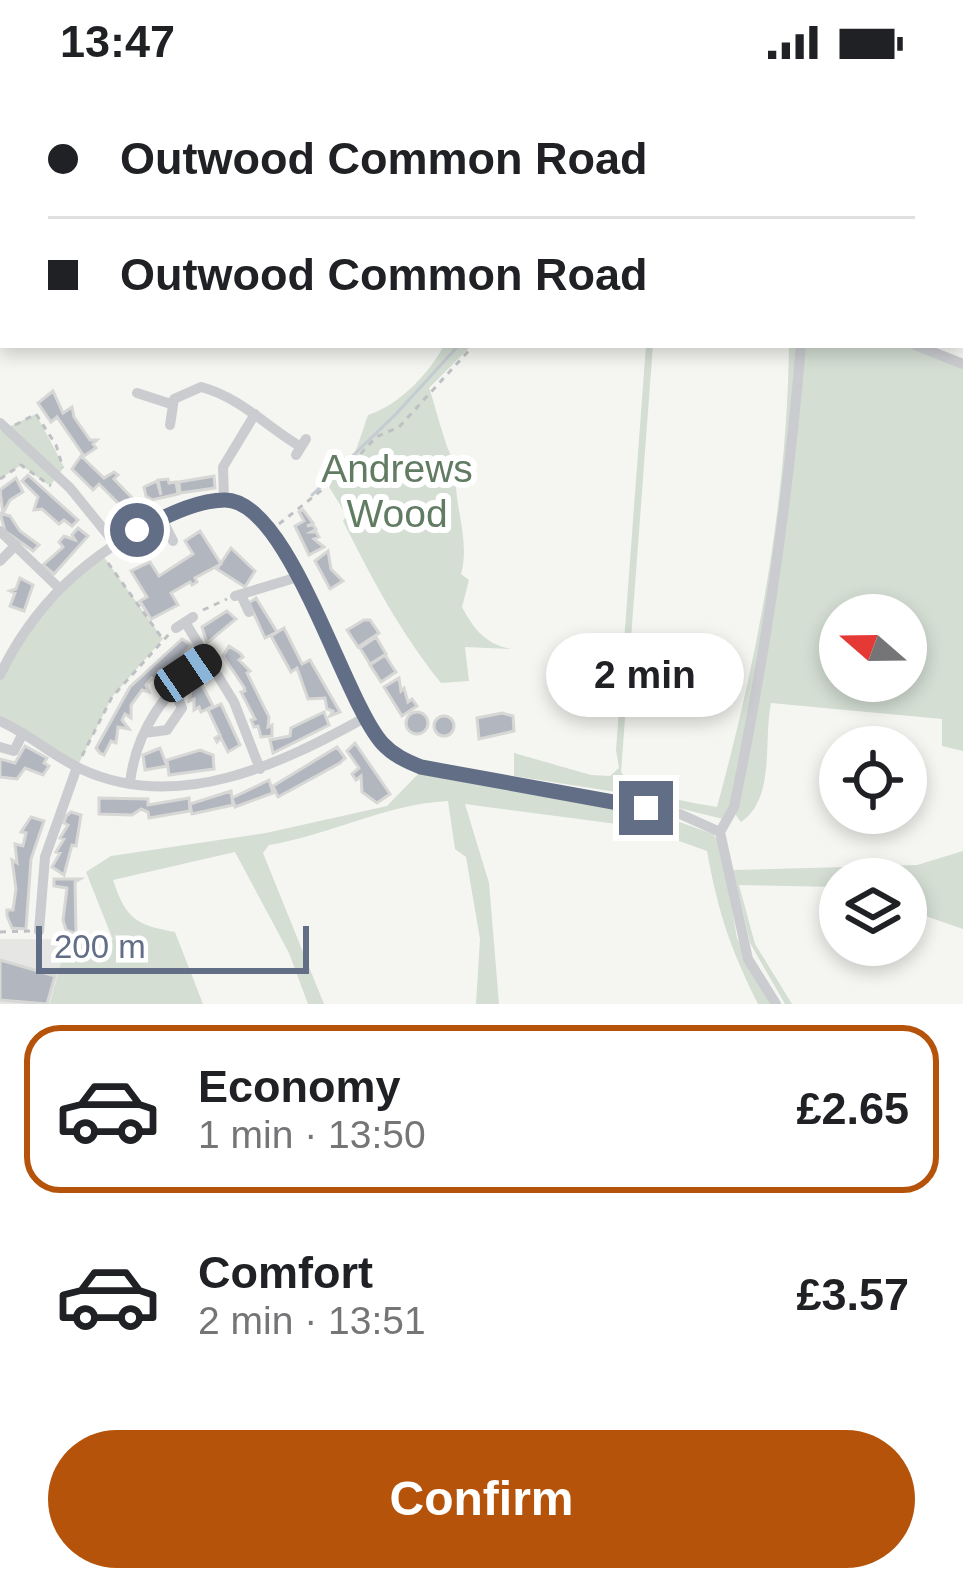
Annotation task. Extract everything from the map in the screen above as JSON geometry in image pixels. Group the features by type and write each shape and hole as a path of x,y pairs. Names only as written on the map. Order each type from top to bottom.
{"street":[{"path":"776,1004 748,959 720,832 734,806 770,613 793,458 801,348"},
{"path":"923,348 963,364"},
{"path":"170,425 171,404 185,391 202,387 255,414 262,424 301,447"},
{"path":"137,393 171,404"},
{"path":"224,500 223,467 255,414"},
{"path":"4,426 59,478 113,542"},
{"path":"0,675 18,641 59,589 113,542 162,519 224,500 249,509 271,533 298,577 366,717 390,751 421,767 680,814 720,832"},
{"path":"162,519 173,541"},
{"path":"0,531 59,589"},
{"path":"0,561 16,545"},
{"path":"249,612 238,596 298,577"},
{"path":"184,622 234,702 260,769"},
{"path":"130,783 144,733 173,688 209,658"},
{"path":"144,733 166,730 182,708 173,688"},
{"path":"0,722 77,767 130,783 207,782 260,769 366,717"},
{"path":"0,746 14,752 23,733"},
{"path":"39,931 50,836 77,767"},
{"path":"39,902 53,903"}],"path":[{"path":"271,533 341,474 376,437 399,427 471,348"},
{"path":"0,478 21,465 50,486 64,467 36,414 4,426"},
{"path":"101,553 163,639"},
{"path":"77,767 112,697 163,639 184,622 238,596"},
{"path":"0,932 39,931"}],"shaded area":[{"path":"0,939 175,940 200,1004 0,1004"}],"green space":[{"name":"Andrews Wood","path":"442,348 469,348 429,388 456,465 464,548 461,574 469,580 462,607 482,635 511,649 465,647 469,681 441,683 412,644 326,482 355,453 368,415 391,404"},
{"path":"646,348 653,348 621,772 651,792 717,807 768,578 783,462 789,348 924,348 963,363 963,751 942,746 942,719 771,703 764,784 752,812 741,822 732,810 723,819 610,791 514,776 514,753 610,776 619,768 616,750"},
{"path":"36,414 64,467 50,486 21,465 0,479 0,431"},
{"path":"101,553 163,639 112,697 77,767 0,721 0,675 18,641"},
{"path":"420,772 640,808 713,834 721,844 737,938 773,1004 758,1004 740,965 707,851 640,827 465,804 489,883 499,1004 476,1004 480,939 466,857 455,849 448,801 380,814 269,845 263,853 324,1004 308,1004 289,953 235,852 113,880 134,918 175,932 203,1004 50,1004 61,963 56,940 113,940 86,872 111,856 266,833 387,806"},
{"path":"963,851 963,929 927,917 927,862"},
{"path":"819,868 819,887 739,885 755,944 792,1004 785,1004 750,943 733,870"}],"building":[{"path":"53,391 63,413 72,407 90,440 97,440 96,448 84,456 57,417 51,422 38,403"},
{"path":"81,456 104,478 114,472 118,475 114,479 138,504 129,514 99,484 93,490 72,469"},
{"path":"28,475 78,520 72,526 64,520 59,524 42,509 34,510 38,497 22,481"},
{"path":"214,476 215,488 180,493 179,482"},
{"path":"16,478 23,492 10,500 3,513 0,490"},
{"path":"158,480 176,482 178,494 152,500 146,496 144,487 157,481 161,495"},
{"path":"303,510 313,523 307,526 316,529 311,532 319,537 314,539 324,547 309,555 295,526 304,521 299,512"},
{"path":"0,513 10,516 39,545 33,551 5,531"},
{"path":"78,528 88,536 54,574 43,565 63,547 59,542 64,536 75,540 72,535"},
{"path":"200,531 221,564 195,578 192,585 171,593 178,605 151,619 140,601 147,597 131,571 150,562 159,576 193,554 185,541"},
{"path":"231,548 255,571 245,587 217,569"},
{"path":"328,551 331,569 343,581 330,589 315,561"},
{"path":"20,578 33,585 24,611 10,606 15,593 10,591"},
{"path":"256,598 277,632 265,638 249,603"},
{"path":"227,611 236,619 207,643 202,627"},
{"path":"370,620 379,633 358,647 347,630"},
{"path":"284,628 302,664 310,660 340,712 330,716 333,711 327,709 325,698 308,699 297,668 291,672 271,636"},
{"path":"376,637 386,654 370,664 360,648"},
{"path":"182,639 192,645 146,685 149,692 142,690 131,705 131,718 125,714 122,720 129,729 118,727 116,743 111,741 104,755 100,753 96,748 130,687"},
{"path":"229,646 240,653 239,660 250,671 272,736 261,737 258,726 254,727 251,720 255,719 241,692 244,687 223,656"},
{"path":"385,655 396,672 381,682 370,665"},
{"path":"198,677 213,706 201,712 199,707 194,710 185,684"},
{"path":"399,678 408,702 412,699 417,706 402,716 384,687"},
{"path":"221,704 240,745 228,752 221,738 217,742 215,738 220,735 208,710"},
{"path":"324,712 329,725 273,753 270,740 290,736 291,728"},
{"path":"417,712 428,723 417,734 406,723"},
{"path":"502,713 513,716 514,731 479,739 477,718"},
{"path":"444,716 454,726 444,736 434,726"},
{"path":"355,743 390,794 377,803 362,792 361,776 356,780 352,774 359,768 347,751"},
{"path":"25,746 47,758 44,763 49,766 43,775 25,768 17,779 0,777 0,759 15,763"},
{"path":"337,747 345,758 340,763 278,797 273,786"},
{"path":"160,748 167,766 145,770 143,755"},
{"path":"200,750 213,755 214,769 169,775 167,760"},
{"path":"269,780 273,793 235,807 232,798"},
{"path":"231,791 233,805 192,814 190,804"},
{"path":"99,798 148,799 148,805 189,798 190,811 149,818 141,809 132,815 99,814"},
{"path":"71,812 81,815 76,846 72,845 64,875 52,867"},
{"path":"31,817 44,821 31,859 26,929 12,928 7,910 13,910 16,889 12,860 17,863 15,844 23,846 26,833 21,832"},
{"path":"54,879 80,879 75,882 76,934 66,930 63,920 67,888 54,886"},
{"path":"0,960 55,976 47,1004 0,1000"}],"waterway":[{"path":"312,495 456,348"}],"route":[{"path":"137,530 211,502 232,501 249,509 271,533 298,577 374,732 402,759 421,767 646,808"}]}
